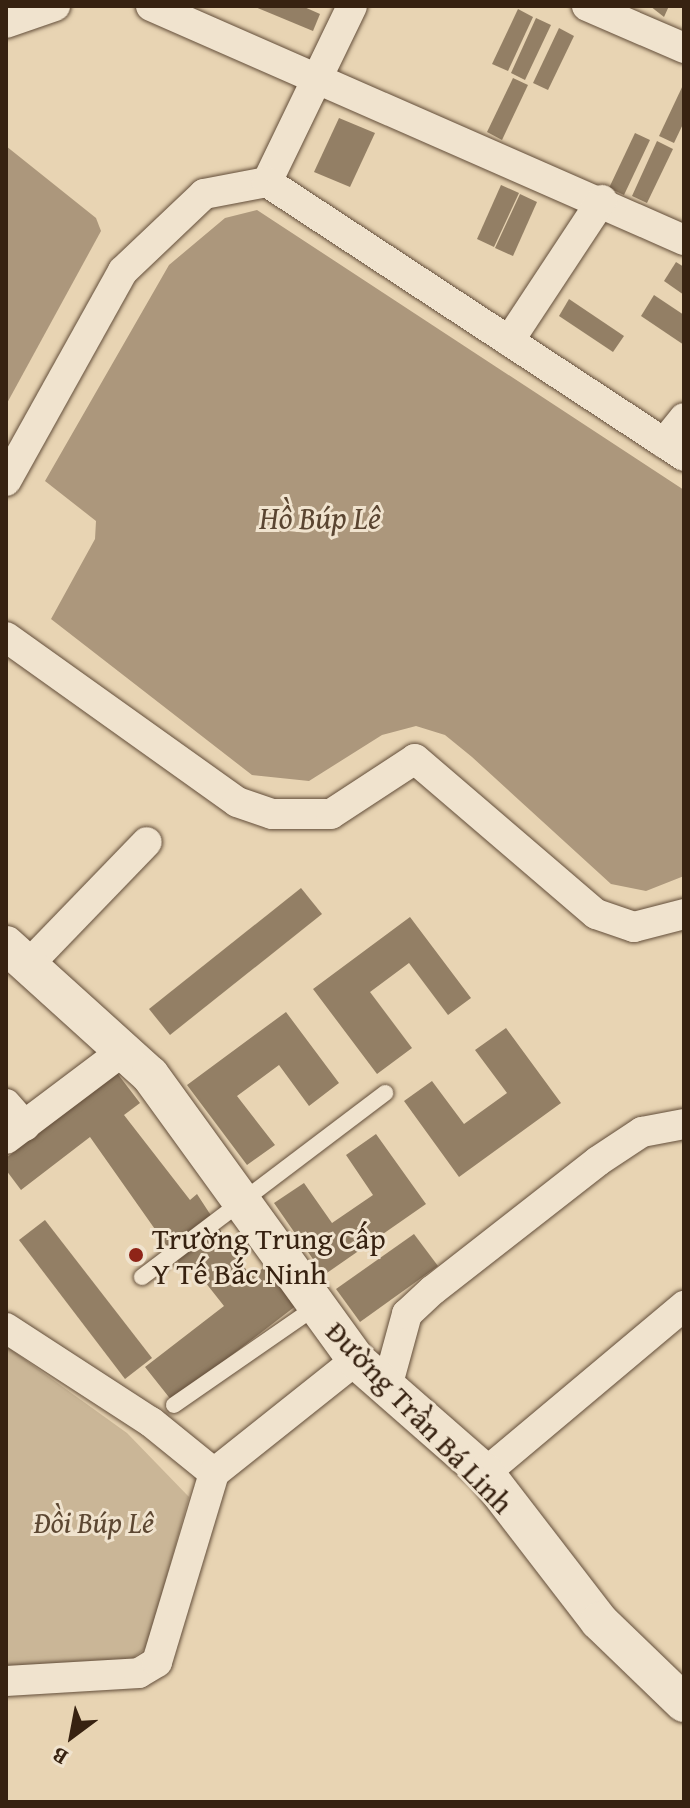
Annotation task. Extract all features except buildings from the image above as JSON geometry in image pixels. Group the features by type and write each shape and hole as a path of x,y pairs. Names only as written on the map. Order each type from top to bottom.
{"street":[{"path":"6,23 55,6"},
{"path":"151,6 602,200 684,240"},
{"path":"267,182 321,79 352,6"},
{"path":"587,6 684,48"},
{"path":"6,481 123,271 204,194 267,182 674,450 684,418"},
{"path":"509,341 602,200"},
{"path":"6,637 237,802 280,815 331,814 415,759 605,919 643,927 684,914"},
{"path":"18,954 147,842"},
{"name":"Đường Trần Bá Linh","path":"18,954 124,1050 240,1201 314,1308 356,1360 485,1473 599,1621 684,1703"},
{"path":"12,1123 124,1050"},
{"path":"387,1387 407,1314 433,1290 620,1146 642,1132 684,1124"},
{"path":"485,1473 684,1306"},
{"path":"6,1328 151,1422 214,1473"},
{"path":"6,1681 139,1673 157,1662 214,1473 356,1360"}],"lane":[{"path":"142,1277 385,1093"},
{"path":"174,1405 314,1308"}],"green space":[{"name":"Đồi Búp Lê","path":"6,1346 127,1433 189,1497 147,1647 129,1661 6,1670"}],"water":[{"path":"6,146 96,218 101,231 6,405"},
{"name":"Hồ Búp Lê","path":"257,210 684,490 684,876 646,891 611,884 445,735 416,726 382,735 309,781 252,775 51,619 95,539 96,521 45,481 169,265 225,218"}],"place":[{"name":"Trường Trung Cấp Y Tế Bắc Ninh","path":"136,1255"}]}
